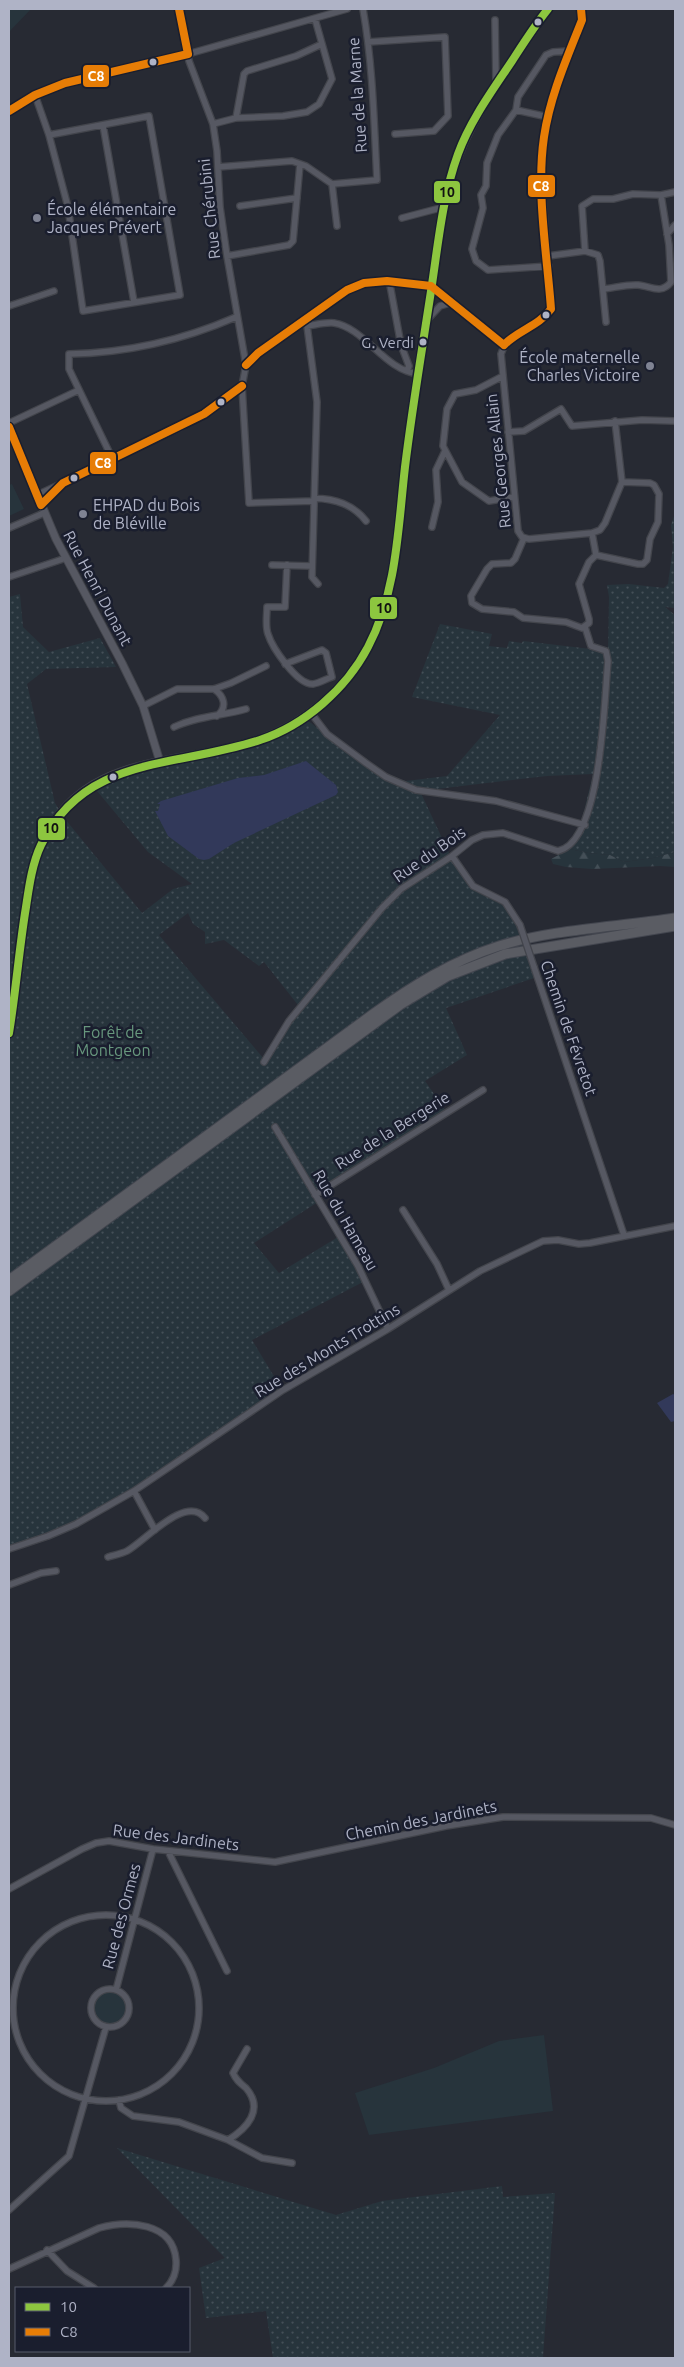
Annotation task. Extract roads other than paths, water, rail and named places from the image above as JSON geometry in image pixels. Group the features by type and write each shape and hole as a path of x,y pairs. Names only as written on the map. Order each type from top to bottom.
{"highway":[{"path":"9,1280 380,1009 425,979 477,954 517,941 675,918"},
{"path":"9,1291 400,1005 441,980 505,954 675,926"}],"main road":[{"path":"9,1033 34,862 50,828 65,808 94,784 117,772 261,740 287,728 311,713 333,694 357,665 374,633 388,598 424,327 444,206 461,147 477,115 547,9"}],"street":[{"name":"Rue Chérubini","path":"178,9 188,54 213,124 227,256 236,317 246,365"},
{"path":"9,111 35,95 79,79 188,54 347,9"},
{"name":"Rue de la Marne","path":"332,184 377,180 375,116 363,9"},
{"path":"366,521 361,513 346,504 326,499 249,503 242,386 246,365 258,353 306,318 347,290 364,283 387,281 431,286 504,345 508,339 550,311 549,266 541,172 544,136 553,95 568,52 582,20 581,9"},
{"path":"213,124 236,118 282,116 307,112 319,104 332,79 315,19"},
{"path":"495,20 496,84"},
{"path":"368,42 445,37 448,116 434,130 395,134"},
{"path":"236,118 244,74 247,71 296,56 322,44"},
{"path":"549,266 488,270 476,261 472,255 483,208 481,195 486,186 487,163 498,135 516,110 518,97 546,55 553,52 568,52"},
{"path":"35,95 49,135 68,207 83,311 180,295 150,116 49,135"},
{"path":"516,110 548,117"},
{"path":"103,125 134,302"},
{"path":"218,167 292,161 300,164 332,184 338,226"},
{"path":"227,256 289,245 293,241 300,164"},
{"path":"585,251 582,206 593,200 613,199 633,194 661,195 675,192"},
{"path":"603,289 638,285 654,289 668,286 671,282 667,234 661,195"},
{"path":"240,206 297,198"},
{"path":"402,218 444,206"},
{"path":"667,234 674,229 675,225"},
{"path":"548,256 585,251 598,255 606,322"},
{"path":"390,285 401,346 409,366 407,371"},
{"path":"9,306 54,291"},
{"path":"424,327 434,311 440,306 453,302"},
{"path":"113,460 69,369 69,354 113,351 160,343 210,328 236,317"},
{"path":"306,318 317,402 312,577 318,584"},
{"path":"307,326 333,323 348,328 379,354 407,371 418,374"},
{"name":"Rue Georges Allain","path":"504,345 501,354 518,531 524,538 529,539 592,533"},
{"path":"503,376 476,390 455,394 447,409 443,446 462,482 489,500 514,497"},
{"path":"37,495 113,460 204,414 242,386"},
{"path":"9,423 79,390"},
{"path":"508,432 524,431 561,409 572,426 615,421 675,421"},
{"path":"524,538 515,559 511,563 492,564 487,569 471,596 472,603 482,609 514,612 523,618 566,622 585,627 589,619 579,584 596,554 592,533 600,530 605,523 622,482 615,421"},
{"name":"Rue Henri Dunant","path":"9,427 44,513 143,706 160,762"},
{"path":"432,527 438,502 436,470 445,451"},
{"path":"596,554 638,564 643,564 647,560 650,539 658,522 658,494 654,485 650,483 622,482"},
{"path":"41,505 63,484"},
{"path":"9,528 44,513"},
{"path":"9,577 66,558"},
{"path":"272,565 312,566"},
{"path":"285,664 322,650 326,653 332,677 314,684 307,682 285,664 267,632 267,607 285,606 287,566"},
{"name":"Rue du Bois","path":"264,1062 289,1021 382,908 401,889 452,856 472,840 493,833 503,833 558,851 564,850 571,844 585,825 596,780 608,662 606,651 590,646 585,627"},
{"path":"143,706 177,689 214,689 266,666"},
{"path":"214,689 221,695 224,703 224,708 217,716"},
{"path":"174,727 199,718 246,709"},
{"path":"311,713 327,734 366,763 386,777 416,790 496,801 585,825"},
{"name":"Chemin de Févretot","path":"452,856 473,886 505,902 511,908 520,925 624,1235"},
{"name":"Rue de la Bergerie","path":"315,1195 483,1090"},
{"name":"Rue du Hameau","path":"275,1127 358,1266 388,1329"},
{"path":"403,1210 437,1264 449,1290"},
{"name":"Rue des Monts Trottins","path":"9,1549 76,1524 134,1491 283,1390 388,1329 480,1271 543,1241 558,1240 579,1244 675,1226"},
{"path":"134,1491 155,1530"},
{"path":"108,1557 126,1552 155,1530 184,1512 194,1510 200,1512 205,1518"},
{"path":"9,1585 41,1573 56,1571"},
{"name":"Chemin des Jardinets","path":"262,1862 289,1861 446,1826 503,1817 651,1818 675,1825"},
{"name":"Rue des Jardinets","path":"9,1888 96,1843 110,1842 262,1862"},
{"name":"Rue des Ormes","path":"116,1990 154,1849"},
{"path":"168,1851 227,1971"},
{"path":"108,1914 134,1918 153,1926 170,1939 184,1955 195,1980 199,1994 200,2014 193,2042 187,2054 174,2071 140,2095 120,2100 85,2099 62,2090 37,2070 26,2057 16,2034 11,2010 15,1985 25,1962 46,1936 60,1926 83,1917 108,1914"},
{"name":"Rue des Ormes","path":"108,1989 116,1990 127,1998 130,2010 128,2016 120,2025 106,2027 100,2025 92,2016 92,2002 100,1992 108,1989"},
{"path":"9,2210 69,2156 106,2027"},
{"path":"228,2140 246,2128 253,2110 251,2096 235,2079 233,2073 247,2049"},
{"path":"120,2100 121,2108 133,2116 179,2122 228,2140 262,2158 292,2163"},
{"path":"9,2269 99,2228 114,2224 147,2227 158,2230 167,2237 176,2256 175,2274 167,2287"},
{"path":"48,2250 66,2272 92,2287"}],"water":[{"path":"306,761 336,785 338,792 336,795 234,843 209,859 199,859 168,836 155,811 158,811 160,804 157,804 161,801 238,778 264,775"},
{"path":"673,1394 675,1395 675,1421 671,1422 657,1403"}],"place":[{"name":"École élémentaire Jacques Prévert","path":"37,218"},
{"name":"G. Verdi","path":"423,342"},
{"name":"École maternelle Charles Victoire","path":"650,366"},
{"name":"EHPAD du Bois de Bléville","path":"83,514"}],"park label":[{"name":"Forêt de Montgeon","path":"113,1041"}]}
